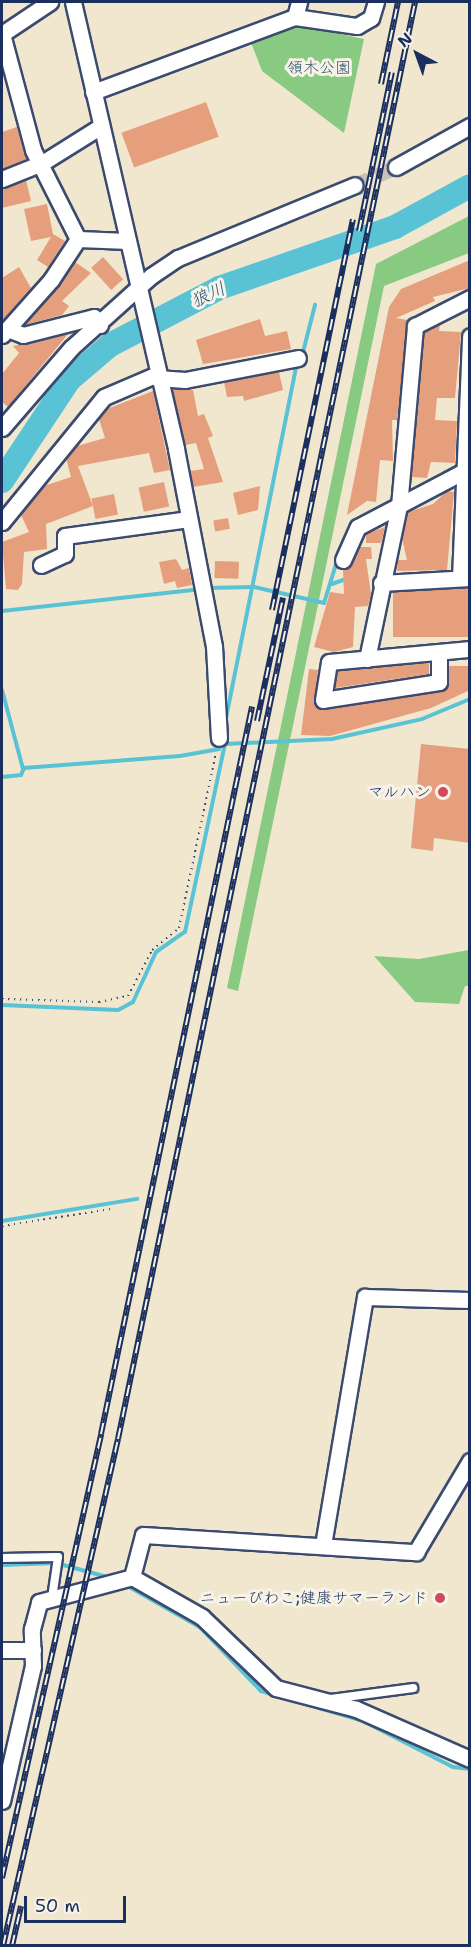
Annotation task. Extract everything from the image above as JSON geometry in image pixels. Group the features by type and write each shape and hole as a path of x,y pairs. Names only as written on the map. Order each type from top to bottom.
{"street":[{"path":"50,2 2,34 7,76 42,163 78,239"},
{"path":"73,2 189,519 214,646 219,738"},
{"path":"295,17 298,2"},
{"path":"93,92 295,17 357,26 371,18 376,2"},
{"path":"2,179 42,163 101,126"},
{"path":"396,167 470,126"},
{"path":"2,428 71,348 100,325 139,288 178,258 355,185"},
{"path":"78,239 128,241"},
{"path":"6,333 78,239"},
{"path":"367,659 381,582 399,506 415,326 470,298"},
{"path":"6,333 23,335 94,317 100,325"},
{"path":"381,582 465,578 470,336"},
{"path":"2,522 104,397 156,376 184,380 298,358"},
{"path":"343,560 353,532 467,469"},
{"path":"41,565 65,554 65,536 189,519"},
{"path":"439,652 439,682 326,703 329,662 470,649"},
{"path":"323,1545 365,1297 470,1300"},
{"path":"126,1580 143,1535 416,1552 470,1461"},
{"path":"2,1801 33,1650 34,1610 51,1598 126,1580 202,1617 276,1688 315,1701 356,1709 470,1760"},
{"path":"2,1650 33,1650"}],"lane":[{"path":"2,1558 61,1560 51,1598"},
{"path":"315,1701 413,1688"}],"path":[{"path":"2,999 99,1002 128,996 152,951 179,928 219,738"},
{"path":"2,1226 111,1209"}],"green space":[{"name":"領木公園","path":"302,26 364,39 344,133 262,71 250,40"},
{"path":"469,216 469,253 384,286 238,991 227,988 376,264"},
{"path":"469,950 469,986 465,986 459,1004 415,1002 374,956 419,959"}],"building":[{"path":"206,102 219,137 134,168 121,133"},
{"path":"17,127 26,159 2,169 2,132"},
{"path":"26,180 31,201 2,208 2,189"},
{"path":"47,204 53,234 65,241 48,267 37,260 51,237 31,241 24,209"},
{"path":"103,257 123,279 111,290 91,268"},
{"path":"470,260 470,288 433,297 435,301 396,318 408,320 397,420 392,420 393,461 380,460 376,502 367,501 347,515 389,307 401,289"},
{"path":"75,262 91,273 62,301 69,306 62,315 24,325"},
{"path":"19,267 31,288 2,321 2,278"},
{"path":"260,319 265,336 287,331 291,349 203,364 196,340"},
{"path":"440,324 439,331 461,332 455,398 437,398 435,420 457,421 455,463 431,462 427,478 411,477 424,332"},
{"path":"68,334 8,407 2,402 2,374 19,353 13,346"},
{"path":"279,372 283,390 244,401 243,396 227,397 224,382"},
{"path":"172,389 193,390 198,416 204,414 213,436 208,438 223,482 193,487 190,471 204,469 196,443 185,445"},
{"path":"153,391 170,470 154,473 149,453 78,466 93,506 46,524 47,549 24,552 22,584 18,590 6,589 2,542 29,532 21,515 44,486 71,477 66,458 77,446 105,438 99,419 107,409"},
{"path":"164,482 169,506 144,512 139,487"},
{"path":"260,486 258,510 238,515 233,493"},
{"path":"447,491 454,492 447,570 397,571 398,560 407,560 402,538 408,512 433,504"},
{"path":"114,494 118,515 95,519 91,498"},
{"path":"228,518 230,529 215,531 213,521"},
{"path":"385,527 381,543 366,543 366,534"},
{"path":"359,547 371,547 372,559 366,559 371,594 368,606 355,607 353,647 334,652 314,647 330,592 344,594 343,570"},
{"path":"176,559 182,570 189,568 192,585 177,588 175,581 164,584 159,562"},
{"path":"215,561 239,562 238,579 214,578"},
{"path":"393,588 470,588 470,637 393,637"},
{"path":"429,663 429,674 335,688 337,671"},
{"path":"449,666 470,666 470,690 431,708 330,736 301,735 309,669 318,670 314,702 324,710 441,691 448,686"},
{"name":"マルハン","path":"421,744 470,749 470,843 434,838 433,851 411,848"}],"waterway":[{"name":"狼川","path":"2,481 69,380 110,345 219,288 395,227 470,186"},
{"path":"302,356 315,305"},
{"path":"225,723 297,362"},
{"path":"444,473 461,464"},
{"path":"338,553 351,525"},
{"path":"207,588 254,587 324,603 337,561"},
{"path":"332,584 346,579"},
{"path":"2,611 200,589"},
{"path":"2,690 23,769"},
{"path":"2,1005 118,1010 133,1002 156,952 185,932 225,744 332,739 422,719 470,699"},
{"path":"2,777 21,775 24,768 180,756 219,749 221,742"},
{"path":"2,1221 137,1199"},
{"path":"2,1565 56,1563 111,1578"},
{"path":"124,1584 201,1628 261,1691 363,1721 453,1767 470,1769"}],"tunnel":[{"path":"355,185 396,167"}],"railway":[{"path":"381,84 398,2"},
{"path":"3,1946 118,1439 415,2"},
{"path":"359,231 392,72"},
{"path":"272,610 353,219"},
{"path":"257,721 283,598"},
{"path":"2,1878 101,1434 252,707"},
{"path":"12,1946 21,1906"}],"place":[{"name":"マルハン","path":"443,792"},
{"name":"ニューびわこ;健康サマーランド","path":"440,1598"}]}
